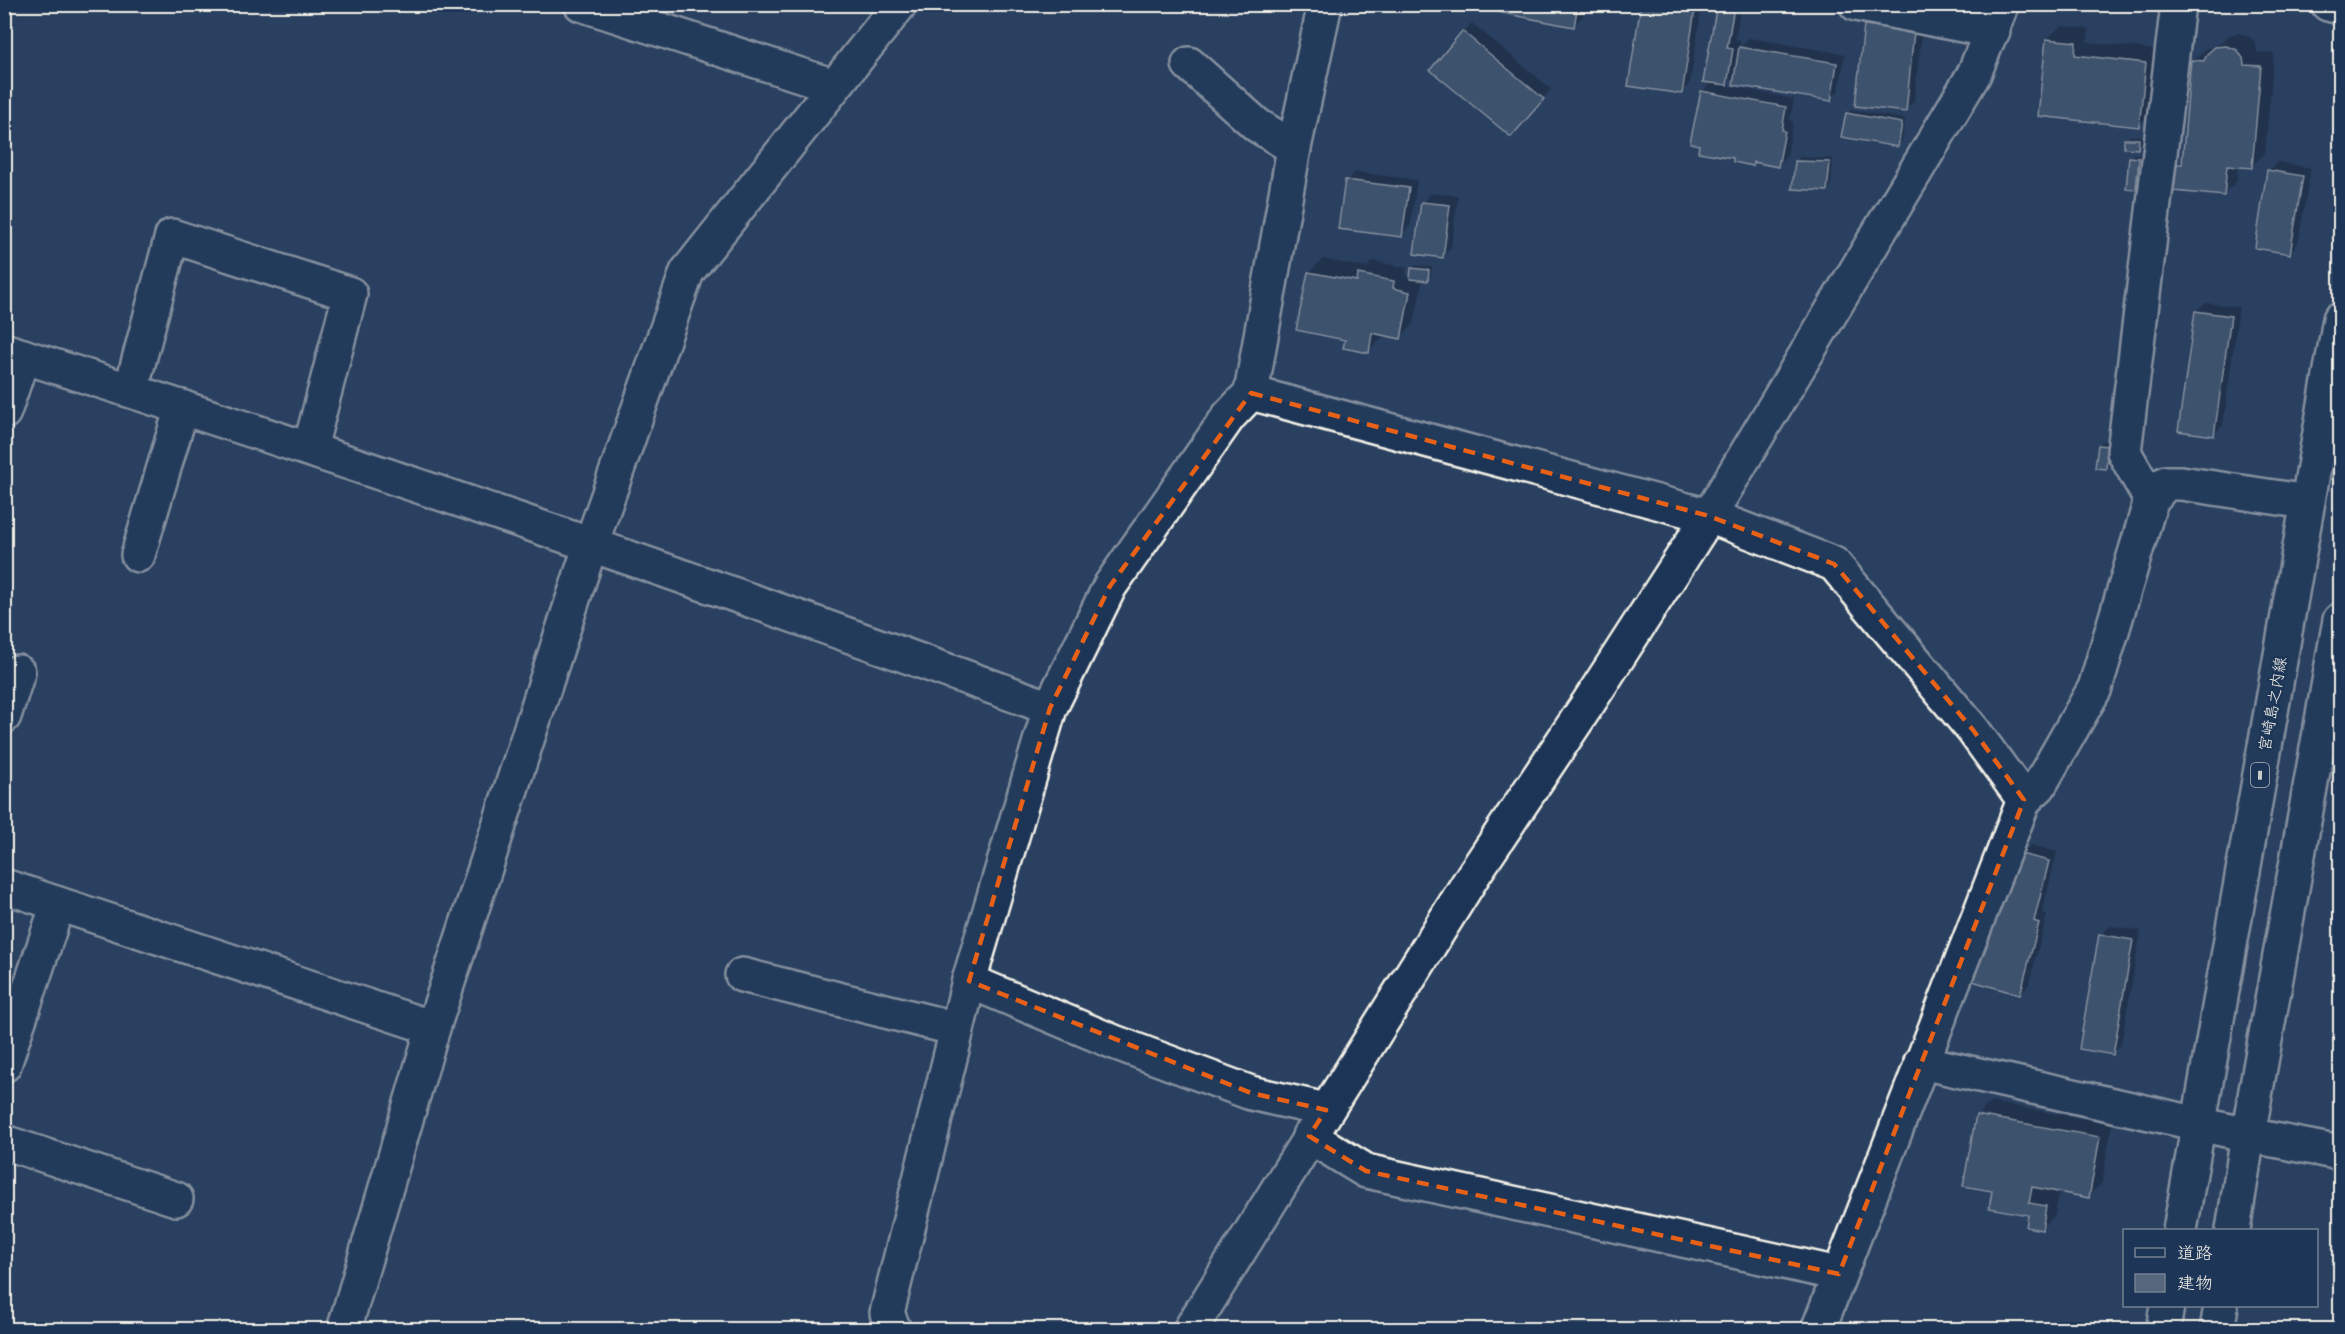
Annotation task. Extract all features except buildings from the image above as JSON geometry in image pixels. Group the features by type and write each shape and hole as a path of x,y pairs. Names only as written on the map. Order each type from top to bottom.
{"street":[{"path":"581,4 834,86"},
{"path":"344,1329 433,1029 591,544 687,272 900,4"},
{"path":"894,1329 887,1313 969,981 1050,708 1110,586 1229,416 1251,393 1294,148 1325,4"},
{"path":"1190,1329 1474,874 1709,516 1974,74 1997,18 1856,4"},
{"path":"2151,500 2124,452 2178,4"},
{"path":"2328,4 2340,7"},
{"path":"1189,64 1257,124 1294,148"},
{"path":"131,390 172,236 350,294 310,448"},
{"name":"宮崎島之内線","path":"2180,1229 2340,319"},
{"path":"4,412 14,353 310,448 591,544 1050,708"},
{"path":"1251,393 1709,516 1834,564 1973,730 2024,800"},
{"path":"138,555 182,407"},
{"path":"1818,1329 2024,800 2038,786 2095,688 2151,500 2166,483 2181,483 2307,502"},
{"path":"2233,1229 2340,620"},
{"path":"4,716 18,672"},
{"path":"4,886 433,1029"},
{"path":"4,1065 58,904"},
{"path":"742,975 957,1029"},
{"path":"969,981 1114,1042 1251,1093 1318,1123 1366,1171 1839,1274"},
{"path":"1921,1062 2199,1122 2248,1135 2340,1153"},
{"path":"4,1142 176,1199"},
{"path":"2163,1329 2167,1307"},
{"path":"2217,1329 2221,1307"}],"highlighted area":[{"path":"1251,393 1709,516 1834,564 1973,730 2024,800 1839,1274 1366,1171 1309,1136 1326,1110 1251,1093 969,981 1050,708 1110,586"}]}
